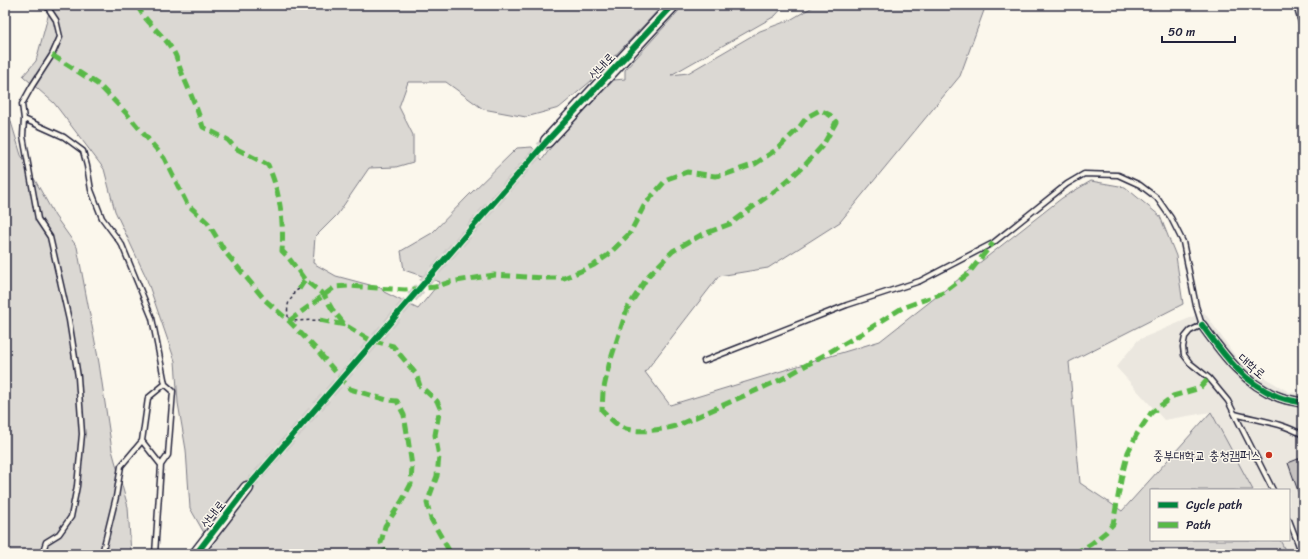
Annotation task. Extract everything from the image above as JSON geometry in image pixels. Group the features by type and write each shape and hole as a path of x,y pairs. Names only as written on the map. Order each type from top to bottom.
{"street":[{"name":"산내로","path":"547,141 673,5"},
{"path":"1298,5 1303,22"},
{"name":"대학로","path":"1202,325 1233,366 1254,384 1279,397 1303,404"},
{"name":"산내로","path":"196,554 247,488"}],"lane":[{"path":"42,554 46,542 59,534 71,517 77,486 82,434 78,378 69,320 50,237 38,219 23,136 24,119 22,104 52,55 60,37 56,20 46,5"},
{"path":"24,119 64,137 83,151 91,190 96,204 102,218 122,245 152,318 164,384 173,391 168,455 160,465 154,554"},
{"path":"704,362 847,305 920,281 993,243 1067,184 1084,174 1118,175 1140,185 1156,198 1171,218 1183,242 1196,306 1202,325 1190,331 1185,337 1183,347 1184,355 1190,363 1209,378 1221,391 1235,414 1272,489"},
{"path":"102,554 116,498 121,466 142,441 148,398 164,384"},
{"path":"1235,414 1295,430 1303,435"},
{"path":"142,441 160,465"},
{"path":"1290,523 1302,554"}],"path":[{"path":"299,289 294,292 293,297 290,300 287,312 289,321 320,320"}],"shaded area":[{"path":"51,5 663,5 591,81 559,108 526,117 483,109 446,82 408,82 399,107 413,135 413,162 396,167 369,168 337,215 315,237 313,263 336,276 381,288 384,292 418,309 440,282 404,270 401,251 432,233 517,148 532,147 542,160 556,140 614,80 625,79 625,70 684,5 785,5 775,16 671,75 688,73 760,31 790,20 816,5 986,5 960,76 840,222 768,268 719,276 645,372 670,405 880,341 1062,198 1091,181 1125,187 1160,216 1176,256 1183,304 1069,362 1080,483 1122,511 1211,412 1252,489 1150,489 1150,541 1280,541 1286,552 1285,554 216,554 190,508 186,450 178,403 175,361 146,277 115,211 104,169 54,103 23,76 36,61"},
{"path":"5,111 8,112 21,155 55,216 77,247 99,363 112,450 128,507 131,554 5,554"},
{"name":"중부대학교 충청캠퍼스","path":"1204,312 1241,364 1289,392 1303,394 1303,554 1285,554 1286,552 1280,541 1290,541 1290,489 1252,489 1211,412 1164,420 1116,367 1138,340"}],"building":[{"path":"1303,457 1303,505 1288,463"}],"tunnel":[{"path":"247,488 547,141"}],"marked path":[{"path":"137,5 144,17 168,43 174,52 203,127 228,140 235,148 268,165 276,186 282,218 282,251 305,280 324,295 332,309 345,325 370,340 393,346 416,374 420,386 437,401 440,408 435,435 439,456 437,476 427,503 431,519 451,554"},
{"path":"52,55 99,85 127,114 164,158 187,204 208,223 226,253 265,300 289,321 316,349 350,389 387,400 397,401 404,415 412,466 411,484 402,501 385,526 381,543 386,554"},
{"path":"289,321 335,287 349,286 405,290 435,287 450,282 494,275 564,278 594,265 608,255 630,233 645,204 667,179 687,172 715,176 724,175 755,164 777,149 798,129 807,117 820,110 830,115 836,122 823,145 805,165 780,187 730,224 701,235 673,251 649,275 627,309 609,365 603,392 602,410 621,427 641,431 676,426 782,379 861,334 902,308 943,293 968,274 993,243"},
{"path":"299,289 305,280"},
{"path":"320,320 345,325"},
{"path":"1074,554 1091,544 1106,532 1113,524 1128,452 1137,434 1151,413 1173,396 1200,388 1209,378"}],"cycle path":[{"path":"196,554 247,488 547,141 673,5"},
{"path":"1202,325 1226,357 1255,384 1279,397 1303,403"}],"place":[{"name":"중부대학교 충청캠퍼스","path":"1269,455"}]}
